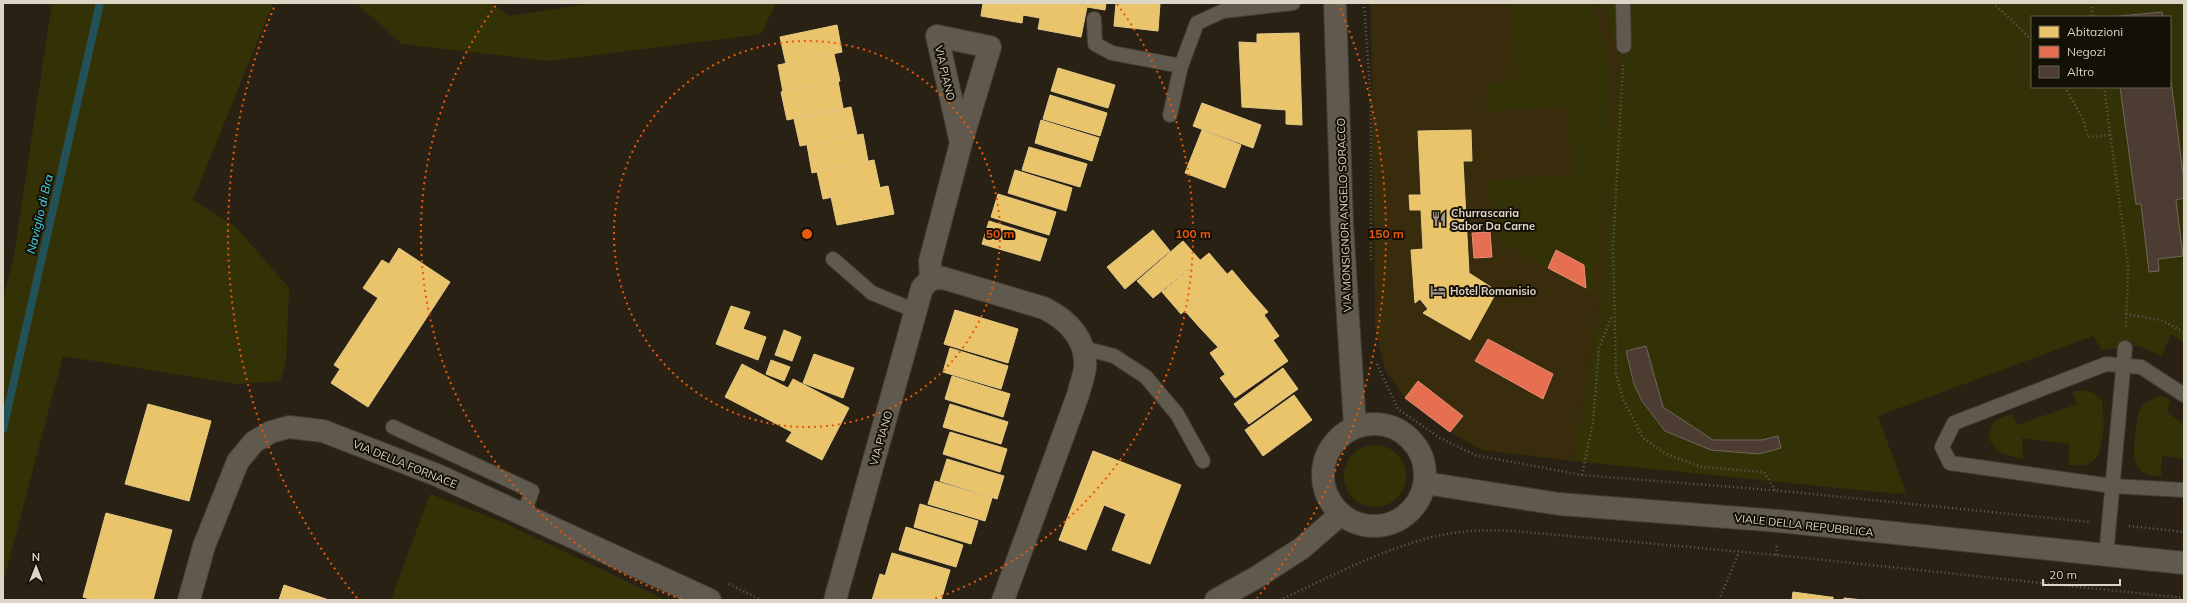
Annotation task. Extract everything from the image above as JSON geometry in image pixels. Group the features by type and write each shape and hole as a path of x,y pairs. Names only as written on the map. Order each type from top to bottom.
{"street":[{"name":"VIA MONSIGNOR ANGELO SORACCO","path":"1335,3 1342,224 1355,426"},
{"path":"961,143 930,261 931,279 943,278 1044,308 1057,314 1074,329 1083,348 1085,368 1078,395 1003,600"},
{"name":"VIA PIANO","path":"835,600 922,288 931,279"},
{"path":"1376,423 1398,428 1415,442 1424,462 1425,483 1418,504 1402,519 1381,526 1360,525 1340,514 1328,498 1322,477 1326,456 1337,438 1355,426 1376,423"},
{"name":"VIA DELLA FORNACE","path":"189,600 204,546 238,461 254,442 277,430 288,427 324,431 437,475 710,600"},
{"name":"VIALE DELLA REPUBBLICA","path":"1425,483 1559,504 1779,521 2184,563"},
{"path":"1216,600 1302,548 1340,514"},
{"path":"1204,600 1256,577"}],"lane":[{"path":"1170,115 1180,66 1197,23 1217,7 1293,3"},
{"path":"1623,3 1624,46"},
{"path":"1094,19 1095,44 1112,53 1180,66"},
{"path":"833,259 872,293 916,311"},
{"path":"1083,348 1114,356 1146,377 1176,414 1203,461"},
{"path":"2106,556 2125,348"},
{"path":"2184,395 2142,367 2106,364 1954,423 1942,447 1950,463 2112,486 2184,490"},
{"path":"393,427 532,491 523,515"}],"path":[{"path":"1364,3 1371,104 1371,264"},
{"path":"1993,3 2031,39"},
{"path":"2091,3 2093,16"},
{"path":"1624,46 1613,246 1613,313 1616,374 1623,399 1643,438 1666,454 1702,467 1764,472 1776,490"},
{"path":"2066,88 2083,119 2088,137 2111,135"},
{"path":"2104,88 2128,266 2125,348"},
{"path":"1582,475 1593,422 1599,348 1613,313"},
{"path":"2126,314 2161,320 2184,332"},
{"path":"1375,357 1381,375 1398,409 1440,438 1475,455 1582,475 1776,490 2184,532"},
{"path":"1280,600 1364,561 1397,549 1433,537 1475,530 1514,531 1739,552 2184,598"},
{"path":"1719,600 1739,552"}],"shaded area":[{"path":"52,3 273,3 193,200 236,227 289,288 286,362 280,381 237,384 63,356 3,583 3,300 14,255"},
{"path":"356,3 491,3 510,16 594,3 776,3 761,34 548,61 402,44"},
{"path":"1513,3 1592,3 1610,66 1612,150 1592,294 1496,239 1488,180 1572,175 1569,105 1484,112 1489,85 1517,78"},
{"path":"1601,3 2184,3 2184,343 2171,334 2162,356 2139,346 2102,350 2093,336 1878,416 1906,493 1898,494 1574,461 1601,298 1620,58"},
{"path":"1609,3 1620,58 1619,137 1601,298 1574,461 1482,450 1450,432 1405,398 1385,370 1375,327 1371,4"},
{"path":"2082,390 2094,393 2102,400 2103,407 2103,435 2101,445 2094,460 2088,464 2069,465 2069,444 2022,438 2023,459 1998,452 1989,439 1991,428 1998,419 2012,414 2017,425 2078,404 2071,392"},
{"path":"2161,396 2170,400 2167,413 2184,424 2184,459 2162,456 2161,476 2143,472 2138,467 2135,462 2134,446 2137,418 2140,410 2147,402"},
{"path":"1369,445 1381,445 1397,454 1404,464 1406,476 1404,488 1397,498 1381,507 1369,507 1358,502 1349,493 1344,482 1344,470 1349,459 1358,450"},
{"path":"430,494 500,521 666,600 391,600"}],"building: Abitazioni":[{"path":"983,3 1043,3 1040,18 1023,15 1022,23 981,16"},
{"path":"1043,3 1106,3 1105,10 1087,7 1081,37 1038,29"},
{"path":"1116,3 1160,3 1158,31 1114,26"},
{"path":"837,25 842,52 786,64 780,37"},
{"path":"1299,33 1302,125 1286,124 1286,110 1242,107 1239,42 1257,43 1257,34"},
{"path":"834,54 840,81 783,92 778,65"},
{"path":"1058,68 1115,85 1108,108 1051,91"},
{"path":"838,81 843,108 787,120 781,92"},
{"path":"1050,95 1107,113 1100,136 1043,119"},
{"path":"1202,103 1261,125 1253,148 1193,126"},
{"path":"851,107 857,135 800,146 794,119"},
{"path":"1041,120 1099,138 1092,161 1035,143"},
{"path":"1202,130 1241,145 1225,188 1185,173"},
{"path":"1471,130 1472,161 1463,161 1469,273 1497,291 1470,340 1423,313 1428,309 1420,299 1415,303 1411,250 1423,249 1421,210 1410,210 1409,195 1421,195 1418,131"},
{"path":"863,134 868,161 812,173 807,145"},
{"path":"1029,147 1087,164 1080,187 1022,170"},
{"path":"874,160 880,188 823,199 817,171"},
{"path":"1015,170 1072,188 1066,211 1008,193"},
{"path":"888,186 894,214 837,225 831,197"},
{"path":"998,194 1056,212 1049,235 991,217"},
{"path":"989,221 1047,239 1040,261 982,244"},
{"path":"1153,230 1170,251 1125,289 1107,267"},
{"path":"1183,241 1200,260 1153,298 1137,281"},
{"path":"399,248 450,282 368,407 331,383 340,369 334,365 378,298 363,288 382,260 389,264"},
{"path":"1209,253 1227,274 1181,314 1162,292"},
{"path":"1232,270 1247,288 1201,329 1185,311"},
{"path":"1247,288 1268,312 1218,347 1201,329"},
{"path":"731,306 750,312 743,329 766,337 758,360 716,344"},
{"path":"955,310 1018,329 1008,363 944,344"},
{"path":"1264,315 1279,336 1225,374 1210,353"},
{"path":"784,330 801,337 792,361 775,355"},
{"path":"1273,340 1288,361 1235,398 1220,378"},
{"path":"950,348 1008,366 1001,389 943,372"},
{"path":"814,354 854,368 843,398 803,383"},
{"path":"771,360 790,367 784,381 766,374"},
{"path":"742,364 788,388 793,379 849,408 822,460 786,441 792,432 725,397"},
{"path":"1283,368 1298,389 1249,424 1234,404"},
{"path":"952,376 1010,394 1003,417 945,399"},
{"path":"1294,395 1312,420 1263,456 1245,430"},
{"path":"148,404 211,421 189,501 125,484"},
{"path":"950,404 1008,422 1001,444 943,427"},
{"path":"950,432 1007,449 1000,472 943,454"},
{"path":"1093,451 1181,485 1150,564 1112,550 1126,514 1104,505 1086,550 1059,540"},
{"path":"947,459 1004,476 997,499 940,481"},
{"path":"935,481 992,498 985,521 928,504"},
{"path":"920,504 978,521 971,544 914,527"},
{"path":"106,513 172,530 153,600 93,600 83,597"},
{"path":"906,527 963,545 956,567 899,550"},
{"path":"892,553 950,570 943,594 885,576"},
{"path":"880,574 943,594 941,600 872,600"},
{"path":"284,585 329,600 279,600"},
{"path":"1793,592 1833,597 1833,600 1792,600"},
{"path":"1844,598 1863,600 1844,600"}],"building: Negozi":[{"path":"1490,232 1492,257 1474,258 1472,233"},
{"path":"1556,250 1584,265 1586,288 1548,268"},
{"path":"1488,339 1553,374 1543,399 1475,361"},
{"path":"1418,381 1463,416 1450,432 1405,398"}],"building: Altro":[{"path":"2162,12 2163,16 2120,16"},
{"path":"2171,81 2184,181 2184,198 2176,200 2183,256 2158,259 2159,271 2149,272 2141,204 2136,204 2120,88 2171,88"},
{"path":"1646,346 1663,407 1713,440 1762,440 1778,436 1781,448 1759,454 1711,450 1665,431 1642,401 1634,384 1626,351"}],"waterway":[{"name":"Naviglio di Bra","path":"3,429 100,3"}],"place":[{"name":"Churrascaria Sabor Da Carne","path":"1439,219"},
{"name":"Hotel Romanisio","path":"1438,291"}]}
